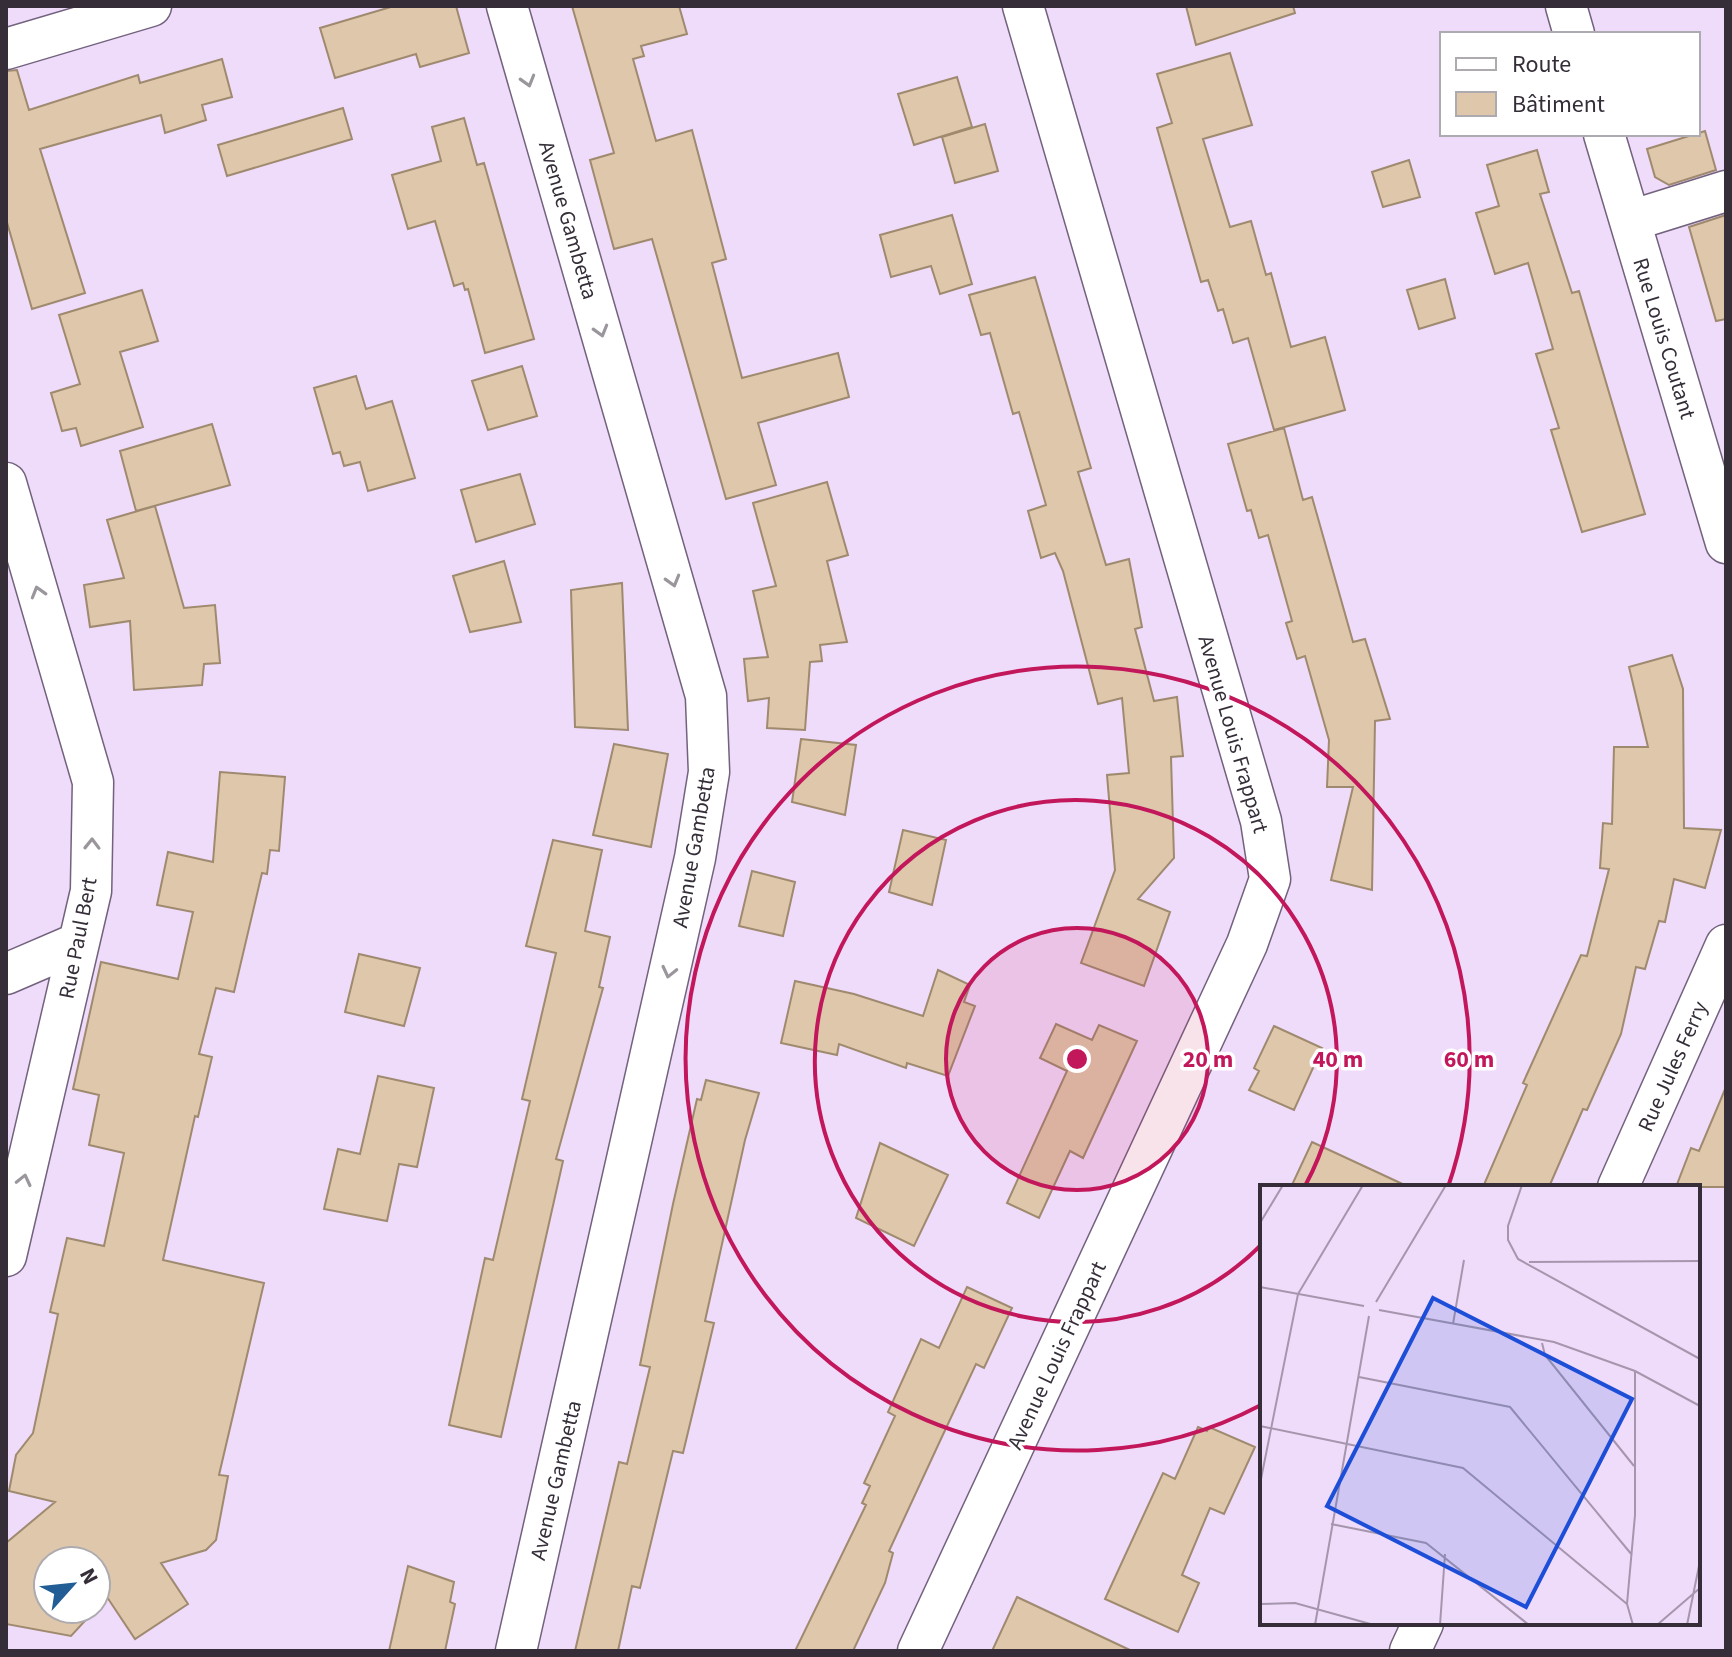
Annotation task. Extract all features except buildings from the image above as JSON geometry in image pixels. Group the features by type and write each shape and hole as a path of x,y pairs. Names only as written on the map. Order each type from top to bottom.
{"street":[{"path":"6,49 151,6"},
{"name":"Avenue Gambetta","path":"507,6 706,696 709,772 695,858 516,1651"},
{"name":"Avenue Louis Frappart","path":"918,1651 1247,944 1270,879 1261,821 1023,6"},
{"path":"1566,6 1573,32"},
{"name":"Rue Louis Coutant","path":"1605,136 1726,543"},
{"path":"1630,221 1726,191"},
{"name":"Rue Paul Bert","path":"6,483 93,782 91,891 6,1256"},
{"path":"6,974 78,943"},
{"name":"Rue Jules Ferry","path":"1619,1185 1726,945"},
{"path":"1410,1651 1422,1625"}]}
